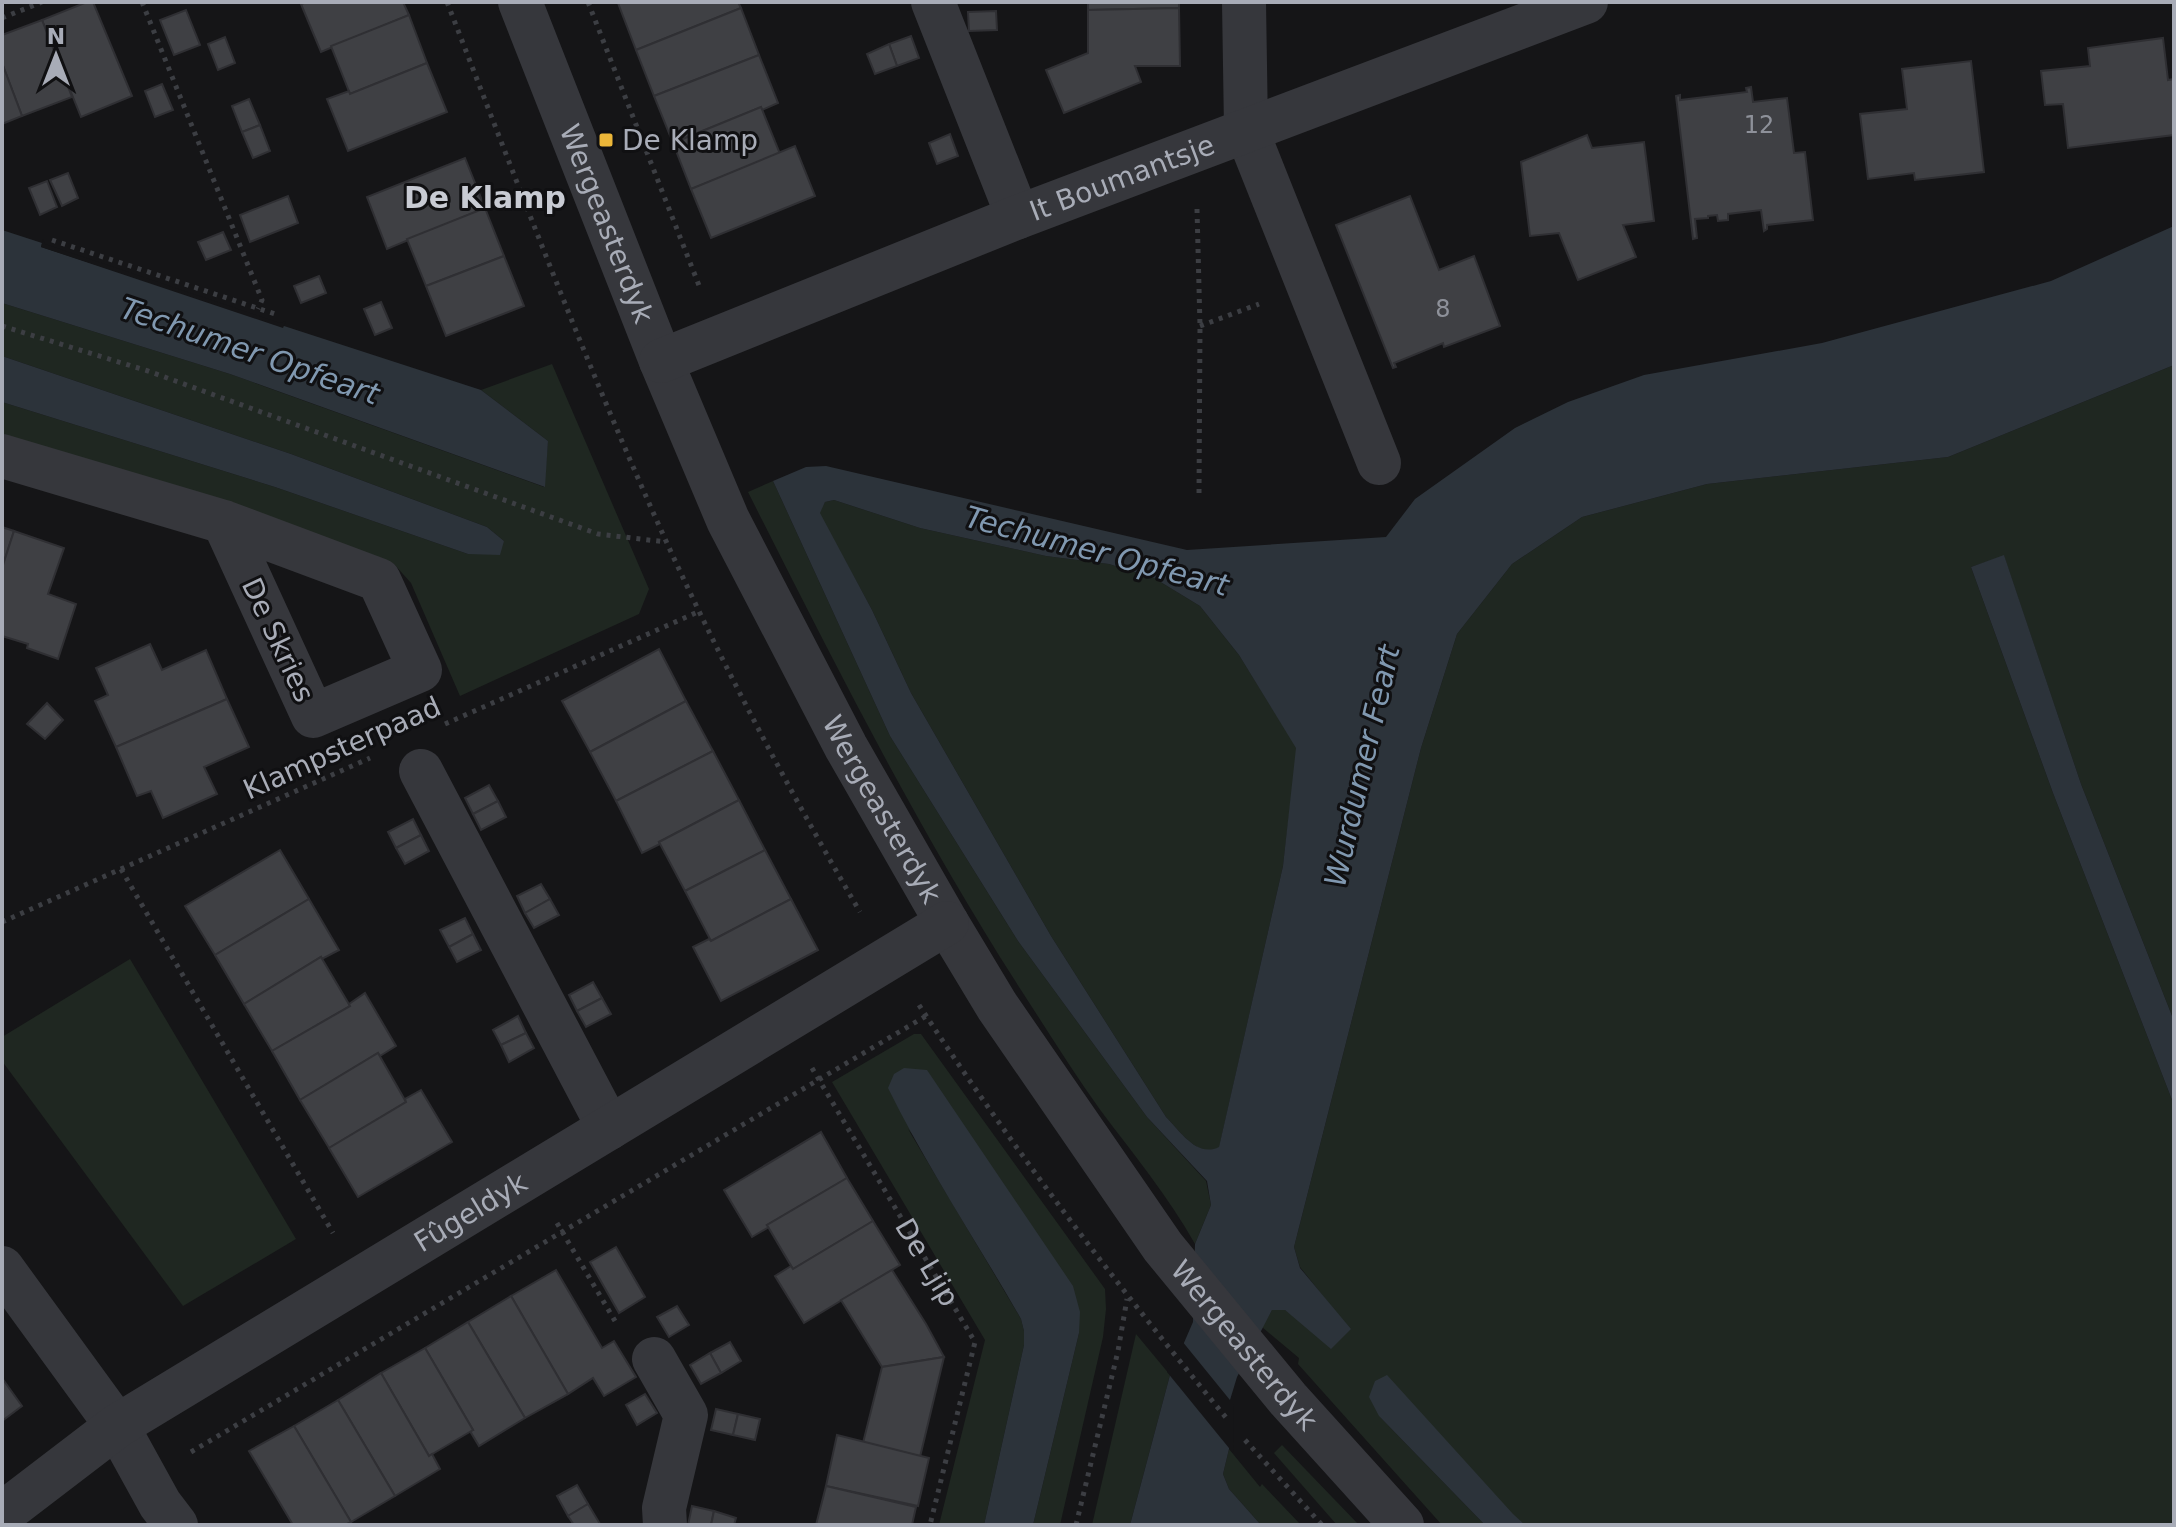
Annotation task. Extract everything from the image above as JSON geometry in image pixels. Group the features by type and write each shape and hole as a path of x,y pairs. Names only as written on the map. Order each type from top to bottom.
{"street":[{"name":"Wergeasterdyk","path":"520,2 661,361 735,533 846,747 947,923 997,1006 1163,1247 1288,1399 1402,1525"},
{"path":"933,2 1018,217"},
{"path":"1244,2 1246,129 1379,463"},
{"name":"It Boumantsje","path":"661,361 1018,217 1586,2"},
{"name":"De Skries","path":"2,456 224,522 379,580 420,670 313,716 224,522"},
{"path":"421,771 609,1128"},
{"name":"Fûgeldyk","path":"2,1514 117,1426 947,923"},
{"path":"2,1268 117,1426 176,1525"},
{"path":"654,1359 686,1415 655,1519"}],"path":[{"path":"2,18 42,2"},
{"path":"142,2 262,300 258,309"},
{"path":"588,2 720,337"},
{"path":"1195,149 1200,326 1199,496"},
{"path":"52,240 278,315"},
{"path":"2,326 148,371 598,534 667,542"},
{"name":"Klampsterpaad","path":"438,727 700,611"},
{"name":"Klampsterpaad","path":"2,922 381,753"},
{"path":"121,868 360,1279"},
{"path":"146,1479 926,1016"},
{"name":"De Ljip","path":"785,1021 975,1342 930,1525"},
{"path":"530,1176 632,1350 654,1359"},
{"path":"1076,1525 1128,1298 1235,1427"},
{"path":"1245,1439 1322,1525"}],"shaded area":[{"path":"2,303 230,374 544,487 548,441 481,390 552,364 649,589 639,614 460,696 411,583 394,564 210,497 2,435 2,402 275,487 468,554 504,541 487,527 291,454 2,356"},
{"path":"2174,365 2174,1021 2081,784 2004,556 1971,567 2053,793 2174,1105 2174,1525 1525,1525 1379,1416 1485,1525 1442,1525 1298,1364 1299,1358 1262,1327 1272,1310 1285,1310 1298,1319 1350,1330 1300,1267 1294,1247 1421,748 1457,634 1512,564 1582,517 1707,484 1948,457"},
{"path":"773,481 890,736 1018,941 1147,1117 1206,1181 1211,1205 1195,1244 1162,1192 1060,1051 983,930 912,807 748,492"},
{"path":"834,500 920,528 1046,556 1109,564 1154,578 1200,606 1239,655 1297,748 1283,866 1219,1148 1211,1150 1196,1146 1166,1117 1051,936 911,693 872,610 819,513 825,502"},
{"path":"130,959 296,1239 183,1306 2,1061 2,1037"},
{"path":"914,1034 921,1034 1105,1289 1103,1337 1060,1525 1033,1525 1079,1333 908,1129 1021,1319 1024,1331 1024,1345 984,1525 939,1525 985,1340 832,1082"},
{"path":"1136,1334 1170,1375 1130,1525 1092,1525"},
{"path":"1282,1445 1359,1525 1337,1525 1274,1453"},
{"path":"1229,1449 1260,1487 1262,1484 1301,1525 1261,1525 1229,1489 1223,1474"}],"water":[{"path":"2174,226 2174,365 1948,457 1707,484 1582,517 1512,564 1457,634 1421,748 1294,1247 1300,1268 1351,1329 1331,1349 1285,1310 1272,1310 1237,1377 1230,1400 1229,1449 1223,1474 1229,1489 1261,1525 1130,1525 1170,1375 1193,1322 1195,1244 1211,1205 1207,1181 1147,1117 1018,941 890,736 773,481 806,467 826,466 1187,550 1386,537 1415,499 1515,428 1568,402 1644,375 1822,343 2051,281","holes":["834,500 920,528 1046,556 1109,564 1154,578 1200,606 1239,655 1296,748 1283,866 1219,1147 1203,1149 1196,1146 1166,1117 1051,936 911,693 872,610 820,513 825,502"]},
{"name":"Techumer Opfeart","path":"2,230 42,243 41,247 481,390 548,441 545,487 230,374 2,303"},
{"path":"2,356 291,454 487,527 504,541 500,555 468,554 275,487 2,402"},
{"path":"2004,555 2081,784 2174,1021 2174,1105 2053,793 1971,567"},
{"path":"904,1068 927,1070 1073,1286 1080,1312 1079,1333 1033,1525 984,1525 1024,1345 1024,1331 1021,1319 888,1088 894,1074"},
{"path":"1387,1375 1525,1525 1485,1525 1379,1416 1369,1397 1375,1381"}],"pier":[{"path":"43,239 45,244 280,323 286,321 283,328 41,247"},
{"path":"1182,1341 1234,1405 1233,1453 1167,1372"}],"building":[{"path":"93,2 132,96 81,117 42,20"},
{"path":"403,2 409,15 321,52 301,4"},
{"path":"620,2 738,2 741,8 636,50"},
{"path":"1088,2 1179,2 1179,8 1088,10"},
{"path":"741,8 759,55 654,96 636,50"},
{"path":"1179,8 1180,66 1135,66 1141,82 1064,113 1046,70 1088,53 1088,10"},
{"path":"186,10 200,45 174,55 160,20"},
{"path":"996,11 997,30 969,31 968,12"},
{"path":"409,15 427,63 350,94 331,46"},
{"path":"42,20 72,97 22,116 2,63 2,35"},
{"path":"911,36 919,58 897,66 889,44"},
{"path":"225,37 235,63 218,70 208,44"},
{"path":"2163,38 2168,80 2174,79 2174,135 2068,148 2063,104 2045,105 2041,71 2090,66 2088,48"},
{"path":"889,44 897,66 875,74 867,54"},
{"path":"759,55 778,103 673,143 654,96"},
{"path":"1971,61 1984,172 1915,180 1914,173 1868,179 1860,114 1907,109 1902,69"},
{"path":"2,63 22,116 2,124"},
{"path":"427,63 447,112 348,151 327,99 349,91 350,94"},
{"path":"162,84 173,110 155,117 145,91"},
{"path":"1751,87 1753,102 1787,98 1794,153 1805,152 1813,220 1767,225 1764,231 1761,210 1728,214 1728,220 1718,221 1717,215 1708,216 1695,219 1697,238 1693,239 1676,96 1680,95 1680,100 1747,92 1746,88"},
{"path":"249,99 260,125 242,132 232,106"},
{"path":"761,107 780,154 691,189 673,143"},
{"path":"260,125 270,151 253,158 242,132"},
{"path":"950,134 958,156 937,164 929,143"},
{"path":"1587,135 1592,148 1644,142 1654,221 1623,225 1636,257 1578,280 1559,233 1530,236 1521,162"},
{"path":"795,146 815,196 711,238 691,189"},
{"path":"465,158 485,208 387,249 367,197"},
{"path":"68,173 78,198 62,206 50,180"},
{"path":"47,181 57,207 40,215 29,188"},
{"path":"288,196 298,223 250,242 240,215"},
{"path":"1410,196 1439,270 1474,256 1500,326 1444,347 1443,343 1394,363 1396,367 1393,368 1336,225"},
{"path":"485,208 504,256 426,286 407,239"},
{"path":"223,232 231,250 206,260 198,242"},
{"path":"504,256 524,306 446,336 426,286"},
{"path":"319,276 326,293 301,303 294,286"},
{"path":"381,302 392,328 375,335 364,309"},
{"path":"2,527 14,531 2,568"},
{"path":"14,531 64,548 48,594 76,604 58,659 27,648 28,644 2,636 2,568"},
{"path":"150,644 162,670 206,650 227,699 116,747 95,701 108,695 96,668"},
{"path":"659,649 686,701 590,752 562,701"},
{"path":"227,699 249,747 204,767 217,794 163,818 151,791 137,796 116,747"},
{"path":"686,701 713,751 616,801 590,752"},
{"path":"47,703 63,720 45,739 27,724"},
{"path":"713,751 739,800 642,853 616,801"},
{"path":"489,785 498,801 473,814 465,798"},
{"path":"739,800 765,850 685,891 659,842"},
{"path":"498,801 506,817 481,830 473,814"},
{"path":"413,819 421,835 396,848 388,832"},
{"path":"421,835 429,851 405,864 396,848"},
{"path":"280,850 309,899 215,955 185,906"},
{"path":"765,850 791,899 711,941 685,891"},
{"path":"541,884 550,899 525,913 517,896"},
{"path":"309,899 339,950 321,957 244,1004 215,955"},
{"path":"550,899 559,915 534,928 525,913"},
{"path":"791,899 818,950 721,1001 693,947 709,939 711,941"},
{"path":"465,918 473,934 449,947 440,930"},
{"path":"473,934 481,950 457,962 449,947"},
{"path":"321,957 350,1006 272,1051 244,1004"},
{"path":"593,982 602,998 577,1011 569,995"},
{"path":"365,993 396,1046 380,1056 378,1053 300,1100 272,1051 350,1006"},
{"path":"602,998 611,1014 586,1027 577,1011"},
{"path":"518,1016 526,1033 501,1045 493,1030"},
{"path":"526,1033 534,1048 509,1062 501,1045"},
{"path":"378,1053 406,1102 329,1148 300,1100"},
{"path":"421,1090 452,1142 358,1197 329,1148"},
{"path":"821,1132 847,1178 752,1237 724,1190"},
{"path":"847,1178 873,1221 793,1269 767,1225"},
{"path":"873,1221 900,1265 804,1323 775,1276 791,1266 793,1269"},
{"path":"616,1247 645,1297 619,1313 590,1262"},
{"path":"556,1270 602,1348 614,1341 636,1377 604,1396 593,1378 568,1394 511,1296"},
{"path":"892,1270 944,1357 882,1367 841,1300"},
{"path":"511,1296 568,1394 525,1418 468,1322"},
{"path":"677,1306 689,1325 669,1337 657,1317"},
{"path":"468,1322 525,1418 479,1446 470,1431 473,1430 425,1348"},
{"path":"730,1342 741,1361 721,1373 710,1353"},
{"path":"425,1348 473,1430 429,1456 381,1373"},
{"path":"710,1353 721,1373 701,1384 690,1365"},
{"path":"944,1357 920,1457 863,1443 882,1367"},
{"path":"381,1373 429,1456 432,1454 440,1469 395,1496 338,1400"},
{"path":"2,1378 22,1406 2,1421"},
{"path":"645,1394 657,1413 637,1425 626,1405"},
{"path":"338,1400 395,1496 351,1522 294,1426"},
{"path":"716,1409 738,1414 733,1435 711,1430"},
{"path":"738,1414 760,1419 755,1440 733,1435"},
{"path":"294,1426 351,1522 345,1525 293,1525 249,1451"},
{"path":"837,1435 929,1458 918,1506 826,1486"},
{"path":"577,1485 588,1504 568,1516 557,1496"},
{"path":"826,1486 916,1507 912,1525 816,1525"},
{"path":"588,1504 600,1524 574,1525 568,1516"},
{"path":"692,1506 714,1511 711,1525 688,1525"},
{"path":"714,1511 736,1518 734,1525 711,1525"}],"place":[{"name":"De Klamp","path":"606,140"}],"district":[{"name":"De Klamp","path":"485,197"}],"water label":[{"name":"Wurdumer Feart","path":"1362,766"}]}
